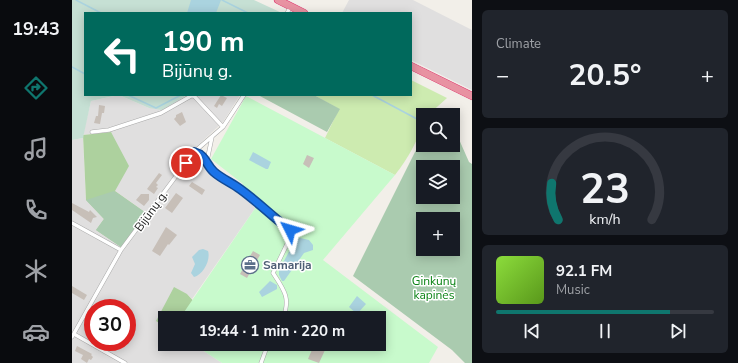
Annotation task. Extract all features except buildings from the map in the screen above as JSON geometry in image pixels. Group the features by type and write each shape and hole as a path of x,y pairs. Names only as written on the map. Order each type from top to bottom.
{"highway":[{"path":"278,0 289,10 299,12"},
{"path":"412,66 472,96"}],"street":[{"path":"92,132 109,130 161,114 191,96 194,96 223,127"},
{"name":"Bijūnų g.","path":"73,336 121,250 194,152 223,127 243,96"},
{"path":"212,136 207,161 209,168 241,189 290,230 289,240 273,273 286,292 287,306 285,311"},
{"path":"194,152 200,154 207,161"},
{"path":"72,222 121,250"},
{"path":"73,336 125,363"},
{"path":"261,363 265,351"}],"shaded area":[{"path":"349,0 413,0 472,30 472,90 412,60 412,12 343,12"},
{"path":"121,96 149,108 186,96 239,96 223,122 195,148 211,173 256,207 192,299 187,294 167,311 158,311 158,319 156,321 158,322 158,351 204,351 222,363 72,363 72,140 83,138 86,200 104,219 96,230 121,246 111,132 83,135 91,101"}],"green space":[{"path":"72,0 254,0 280,12 84,12 84,96 114,96 91,101 83,138 72,140"},
{"path":"412,80 447,98 436,108 416,108 416,140 409,154 395,175 325,138 339,109 316,96 412,96"},
{"path":"121,96 185,96 162,110 149,108"},
{"path":"246,96 395,175 323,260 438,347 429,363 222,363 204,351 386,351 386,311 185,311 256,207 239,193 243,184 211,159"},
{"path":"260,96 316,96 340,109 327,132"},
{"path":"111,132 129,166 115,191 146,213 121,247 96,230 104,219 86,200 83,135"},
{"name":"Ginkūnų kapinės","path":"460,142 469,162 472,164 472,363 465,363 452,350 353,276 416,150 416,152 460,152"},
{"path":"114,191 146,213 121,247 96,230 104,219 86,200"},
{"path":"174,287 187,294 203,311 161,311"}],"water":[{"path":"191,0 221,0 216,12 187,12"},
{"path":"253,152 271,162 268,169 249,160"},
{"path":"300,238 309,240 313,245 313,250 304,253 284,281 282,281 279,275 279,270 296,239"},
{"path":"203,249 208,251 209,255 206,267 194,277 191,273 195,264 192,257 199,250"},
{"path":"270,281 277,285 277,289 262,297 259,292"},
{"path":"357,296 366,304 360,311 354,311 349,307"}],"waterway":[{"path":"76,0 99,12"},
{"path":"222,0 246,12"},
{"path":"72,67 84,73"},
{"path":"130,96 156,108 179,96"},
{"path":"374,96 416,118"}],"place":[{"name":"Samarija","path":"250,265"}],"route":[{"path":"186,163 194,152 200,154 207,161 209,168 216,174 241,189 290,230"}]}
